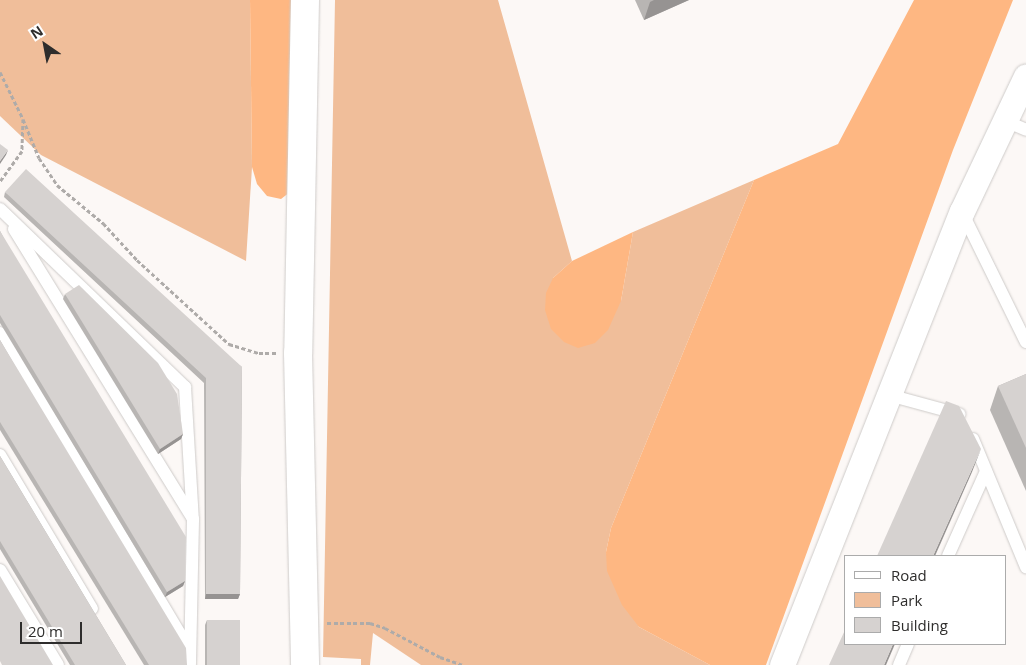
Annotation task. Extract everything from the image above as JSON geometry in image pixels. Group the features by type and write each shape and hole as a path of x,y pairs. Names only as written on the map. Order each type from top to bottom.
{"street":[{"path":"305,0 298,354 305,665"},
{"path":"782,665 962,211 1003,120 1026,76"}],"lane":[{"path":"1003,120 1026,130"},
{"path":"2,211 185,387 194,520 190,665"},
{"path":"2,211 194,520"},
{"path":"962,211 1026,342"},
{"path":"0,333 191,650"},
{"path":"889,395 963,415 1026,567"},
{"path":"0,455 100,623"},
{"path":"948,555 986,471"},
{"path":"0,570 58,665"},
{"path":"899,665 908,645"}],"path":[{"path":"0,72 23,119 39,158 57,185 102,223 137,260 229,344 258,353 298,354"},
{"path":"0,181 22,151 23,119"},
{"path":"304,623 370,623 385,628 440,656 463,665"}],"green space":[{"path":"0,0 250,0 252,167 246,261 41,155 0,116"},
{"path":"335,0 498,0 572,261 553,278 621,301 633,232 754,180 611,528 606,552 639,627 710,665 421,665 373,633 370,665 361,665 361,659 323,657"}],"shaded area":[{"path":"250,0 297,0 290,192 281,199 267,196 257,184 252,167"},
{"path":"914,0 1013,0 953,150 766,665 710,665 639,627 622,605 607,571 606,552 611,528 754,180 838,144"},
{"path":"633,232 621,301 608,330 595,343 578,348 564,342 551,329 545,310 546,293 553,278 572,261"}],"building":[{"path":"0,144 8,150 0,161"},
{"path":"26,169 242,367 240,594 206,594 206,378 5,192"},
{"path":"0,231 186,537 185,581 167,592 0,315"},
{"path":"79,285 158,363 177,394 183,434 160,449 65,294"},
{"path":"0,340 186,648 187,665 149,665 0,422"},
{"path":"1026,374 1026,448 998,386"},
{"path":"946,401 959,406 981,449 933,555 877,555"},
{"path":"0,456 126,665 75,665 0,541"},
{"path":"0,576 53,665 2,665 0,661"},
{"path":"207,620 240,620 240,665 207,665"},
{"path":"844,632 844,645 893,645 884,665 829,665"}]}
